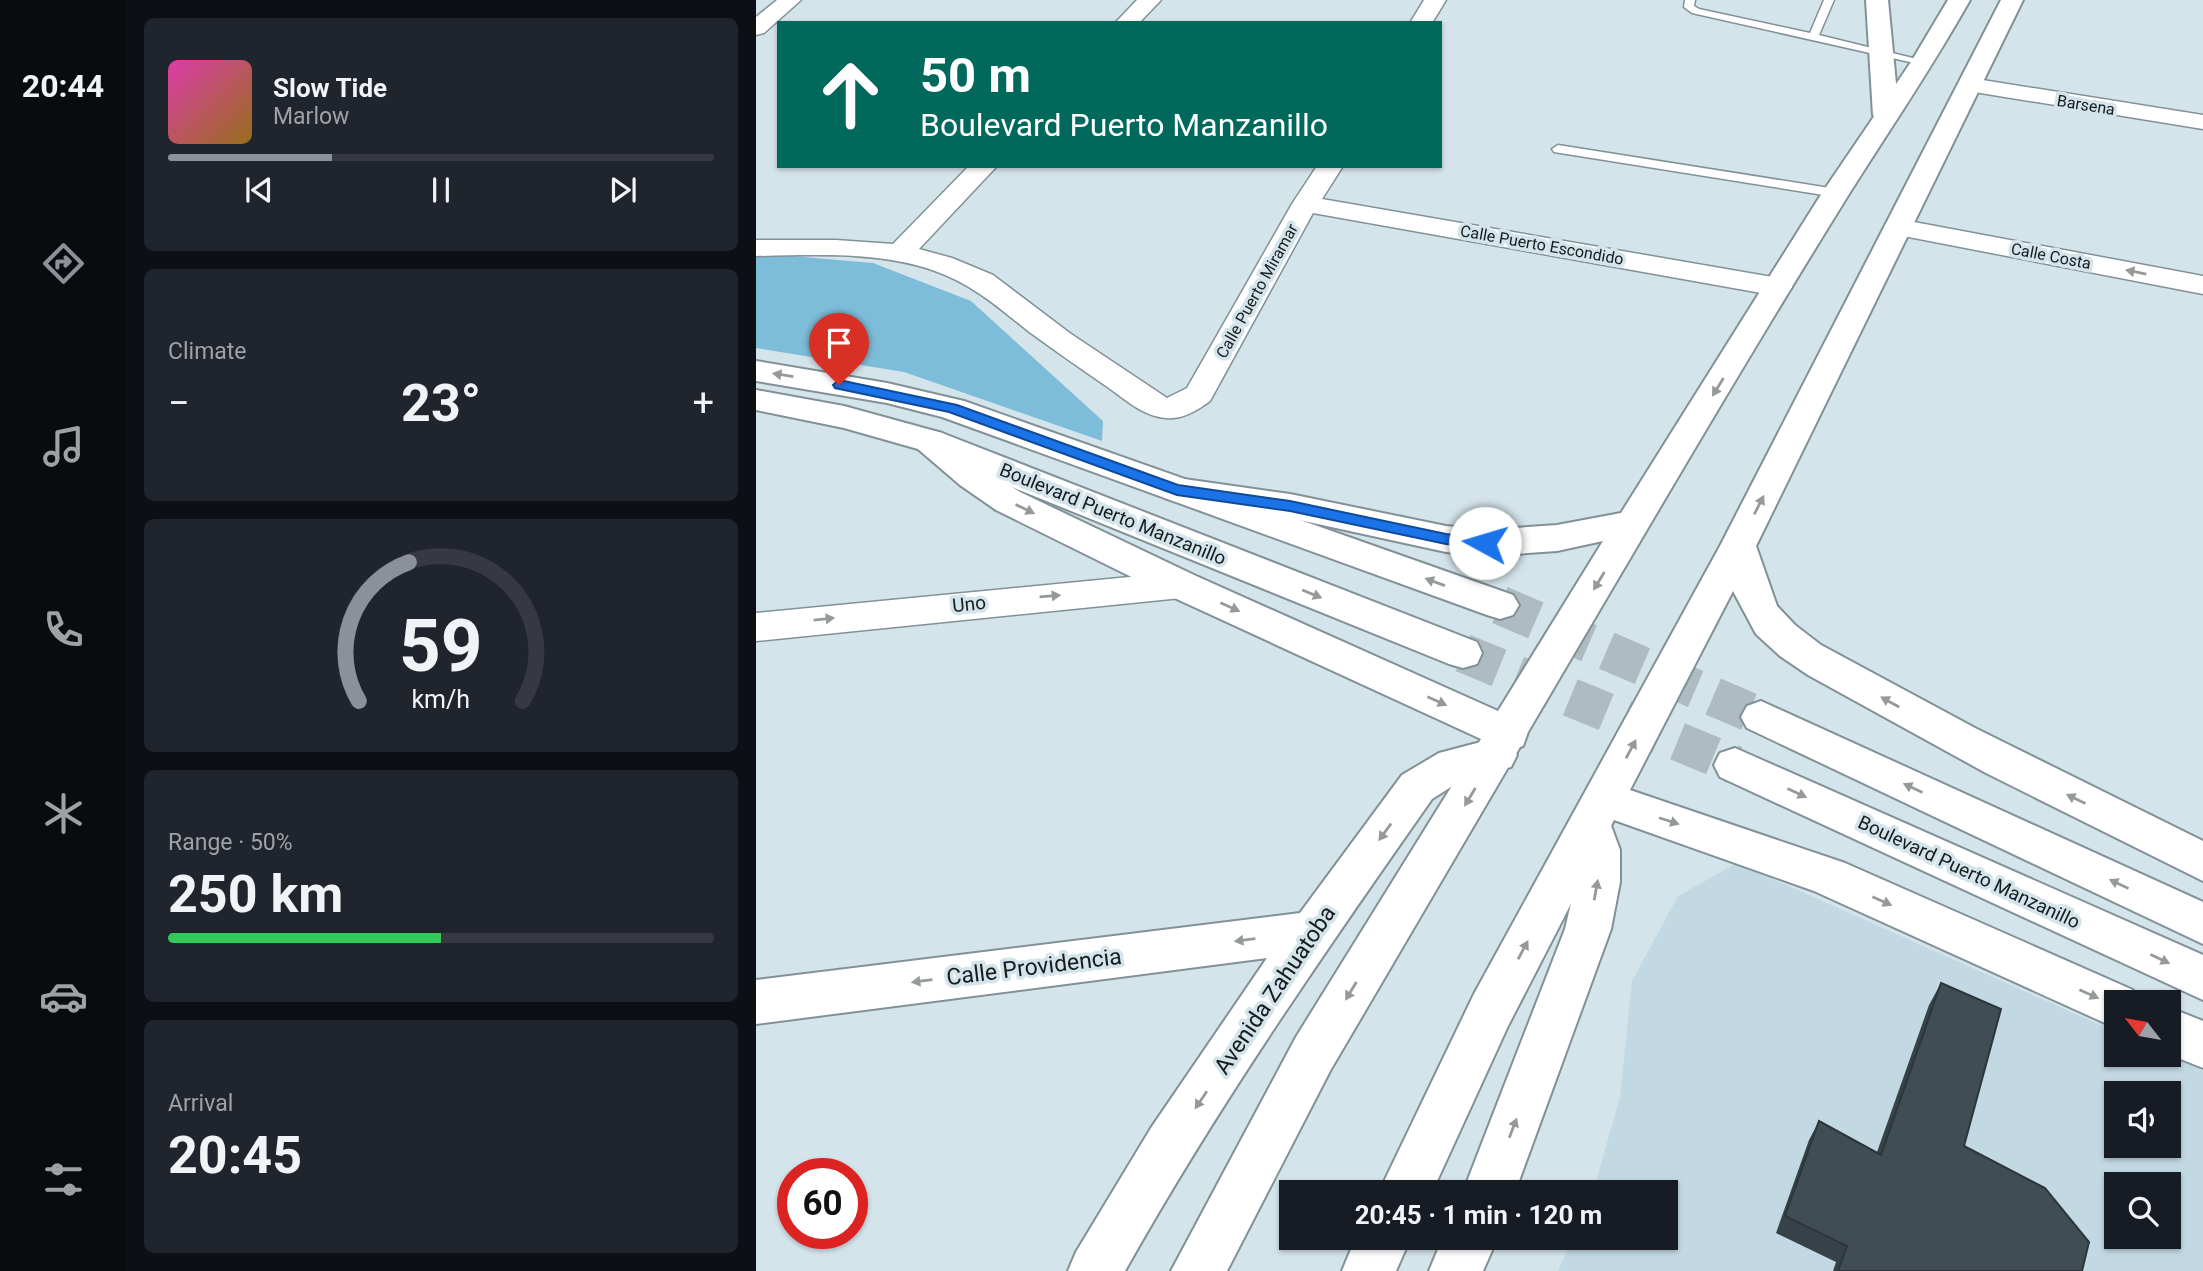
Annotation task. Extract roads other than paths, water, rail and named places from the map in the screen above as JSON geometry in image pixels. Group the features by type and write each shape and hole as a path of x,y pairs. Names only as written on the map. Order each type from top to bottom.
{"main road":[{"path":"1877,0 1886,115"},
{"path":"1198,1271 1313,1054 1633,523 1836,193 1923,62 1959,0"},
{"path":"1411,1180 1490,1010 1738,546 2012,0"},
{"path":"756,371 887,393 952,408 1500,605"},
{"name":"Boulevard Puerto Manzanillo","path":"756,400 838,414 930,441 1463,653"},
{"path":"930,441 972,477 1008,501 1502,744"},
{"path":"1177,490 1290,506 1446,539 1485,543 1557,538 1633,523"},
{"path":"1738,546 1755,602 1768,623 1785,639 1838,673 1971,747 2203,862"},
{"path":"1761,717 2203,924"},
{"name":"Avenida Zahuatoba","path":"1095,1271 1140,1190 1313,932 1417,787 1438,770 1502,744"},
{"name":"Boulevard Puerto Manzanillo","path":"1735,765 2203,978"},
{"path":"1597,812 1829,877 2104,1001"},
{"path":"1494,1180 1588,929 1598,882 1597,812"},
{"name":"Calle Providencia","path":"756,1002 1313,932"},
{"path":"2181,1036 2203,1045"},
{"path":"1369,1271 1378,1250"},
{"path":"1456,1271 1465,1250"}],"street":[{"path":"764,28 790,0"},
{"path":"1128,21 1150,0"},
{"path":"1422,21 1435,0"},
{"name":"Barsena","path":"1970,85 2203,122"},
{"path":"756,248 815,247 898,254 982,168"},
{"name":"Calle Puerto Miramar","path":"898,254 930,260 968,273 1150,402 1163,408 1176,407 1199,394 1305,204 1329,168"},
{"name":"Calle Puerto Escondido","path":"1305,204 1778,287"},
{"name":"Calle Costa","path":"1898,227 2203,285"},
{"name":"Uno","path":"756,627 1181,584"}],"lane":[{"path":"1690,0 1689,7 1696,11 1923,62"},
{"path":"1813,38 1829,0"},
{"path":"1866,0 1877,0"},
{"path":"1558,149 1836,193"}],"tunnel":[{"path":"1500,605 1761,717"},
{"path":"1463,653 1735,765"}]}
